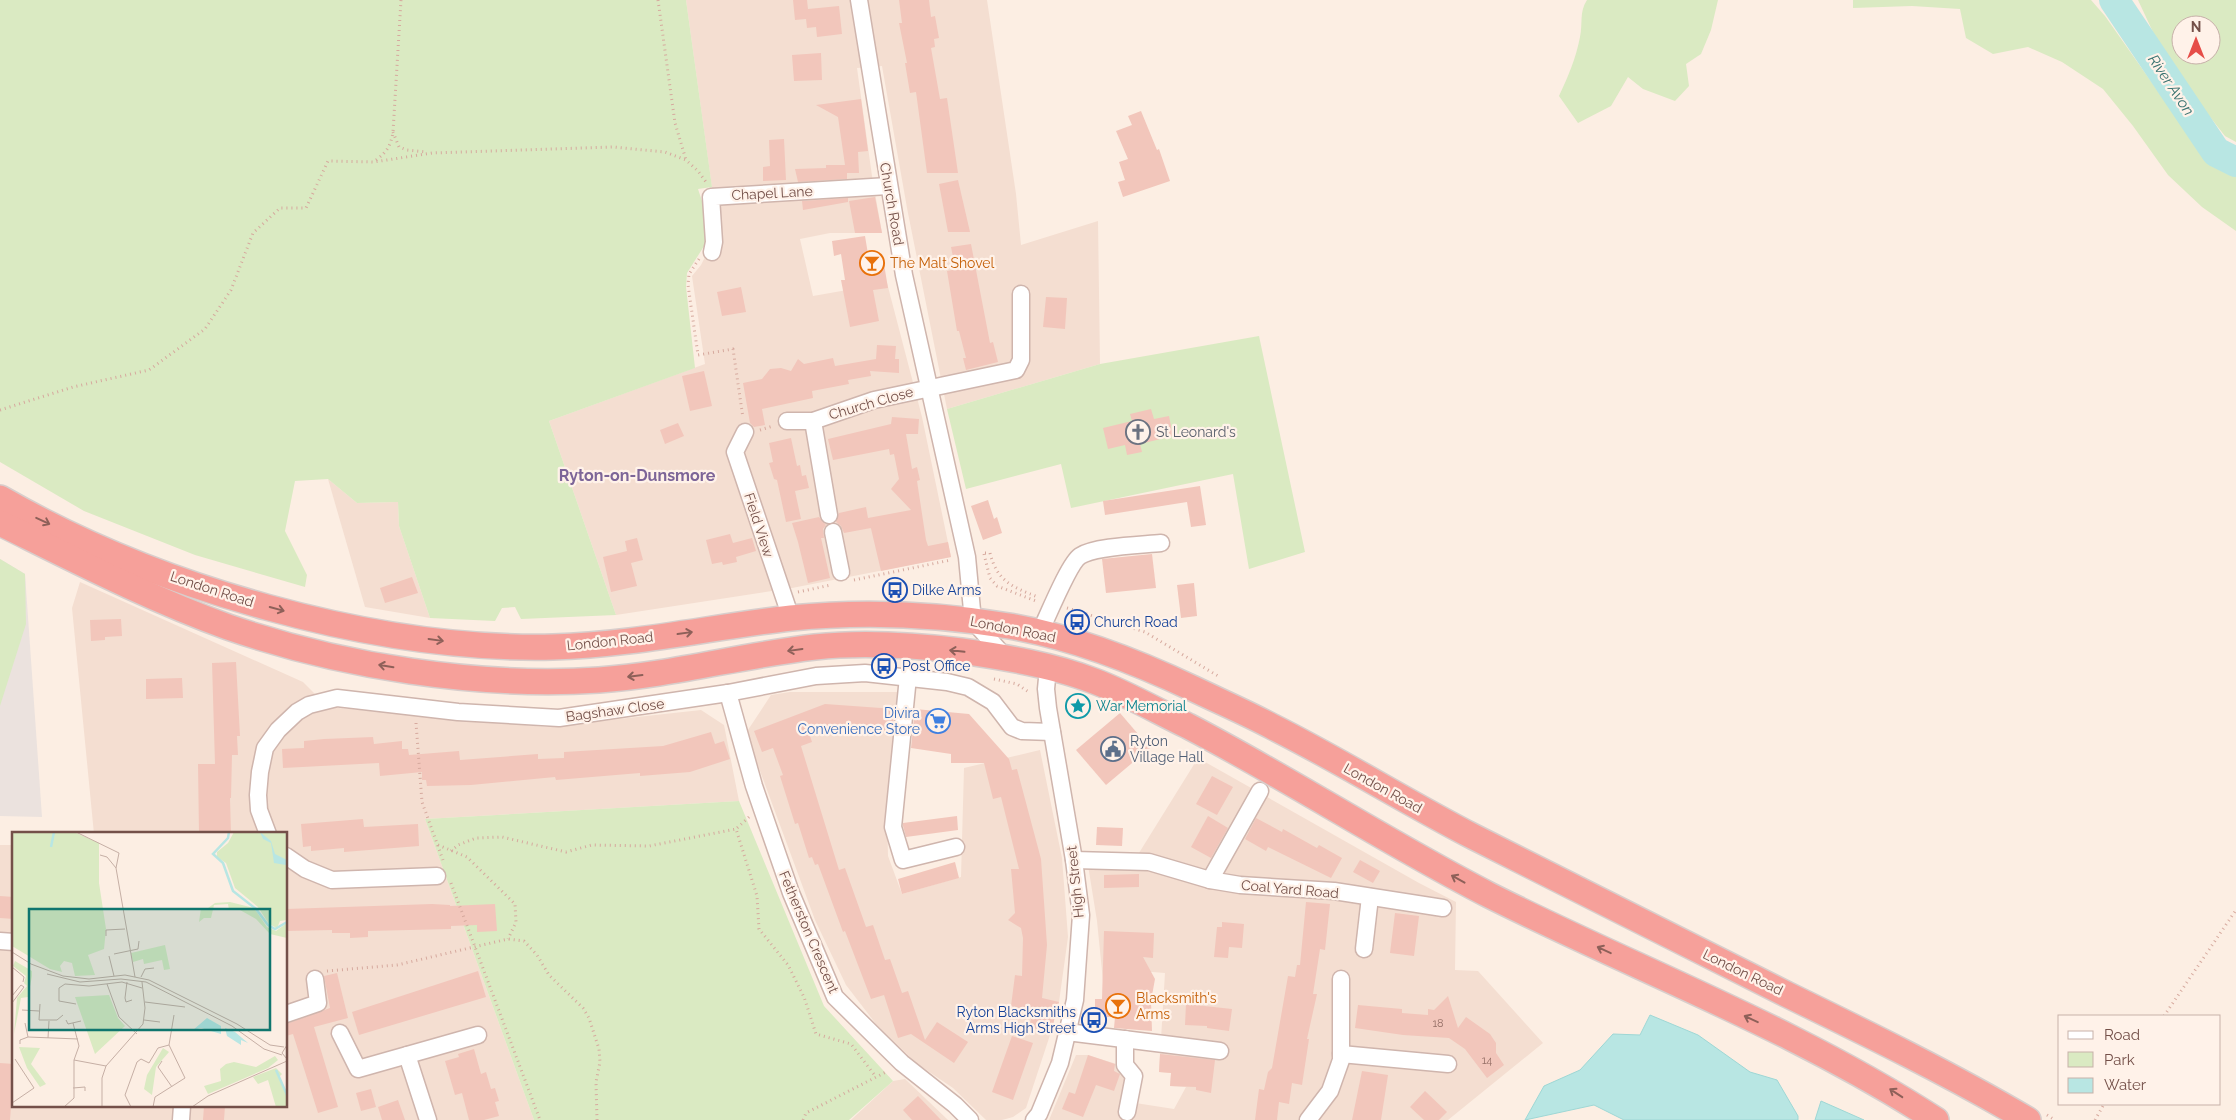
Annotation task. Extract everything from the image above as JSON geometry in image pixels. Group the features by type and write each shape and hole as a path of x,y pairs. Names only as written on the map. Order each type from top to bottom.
{"highway":[{"name":"London Road","path":"0,498 100,548 237,598 313,619 392,634 478,646 553,647 628,640 791,618 852,614 888,614 973,621 1040,632 1139,663 1275,728 1419,808 2033,1115"},
{"name":"London Road","path":"0,523 144,593 226,626 304,650 384,666 516,682 601,680 706,665 789,650 851,644 959,651 1007,659 1090,679 1125,694 1248,757 1392,842 1539,920 1827,1055 1888,1088 1936,1120"}],"street":[{"name":"Church Road","path":"859,0 904,275 967,557 973,621"},
{"name":"Chapel Lane","path":"708,252 714,242 712,196 888,186"},
{"name":"Church Close","path":"787,420 813,420 874,400 930,387 1006,374 1016,370 1021,360 1020,294"},
{"name":"Church Close","path":"813,420 829,515"},
{"name":"Field View","path":"748,432 735,452 791,618"},
{"path":"833,532 844,579"},
{"path":"1040,632 1048,603 1079,557 1109,549 1161,543"},
{"path":"973,621 1007,659"},
{"name":"High Street","path":"1034,1120 1039,1114 1060,1063 1075,1000 1081,915 1074,860 1048,708 1046,689 1048,668"},
{"name":"Bagshaw Close","path":"267,832 259,810 258,795 265,748 274,734 293,716 310,705 337,698 458,712 558,718 728,693 834,674 865,673 908,677 968,687 993,702 1012,727 1022,732 1052,732"},
{"path":"908,677 893,827 902,860 956,847"},
{"name":"Fetherston Crescent","path":"728,693 760,806 792,893 835,997 902,1064 955,1105 970,1120"},
{"path":"1210,880 1260,791"},
{"path":"288,857 305,869 332,880 444,874"},
{"name":"Coal Yard Road","path":"1074,860 1149,862 1210,880 1240,885 1307,888 1443,908"},
{"path":"1364,949 1370,897"},
{"path":"288,1013 318,1003 315,979"},
{"path":"1308,1120 1330,1091 1341,1060 1341,979"},
{"path":"1067,1032 1220,1051"},
{"path":"340,1033 358,1068 478,1035"},
{"path":"1125,1039 1125,1065 1134,1076 1127,1112"},
{"path":"1341,1054 1448,1064"},
{"path":"407,1055 428,1120"}],"path":[{"path":"374,162 388,149 393,132 401,0"},
{"path":"658,0 675,123 686,160"},
{"path":"393,132 399,146 407,150 432,153"},
{"path":"0,410 73,387 149,370 205,329 231,290 253,233 280,208 306,208 328,161 374,162 432,153 613,147 665,152 686,160 707,183 708,190"},
{"path":"708,252 689,274 688,284 698,355 733,349 748,432 787,420"},
{"path":"783,595 844,579 990,553 996,572 1013,587 1048,603"},
{"path":"985,554 990,578 997,586 1145,632 1226,680"},
{"path":"991,678 1016,684 1030,693 1035,711 1048,708"},
{"path":"415,715 422,802 437,845 444,874 475,948 540,1120"},
{"path":"451,851 458,844 476,838 502,837 566,852 592,844 649,846 736,829 760,806"},
{"path":"736,829 757,896 759,929 788,965 804,997 816,1034 851,1044 876,1077"},
{"path":"437,845 467,857 515,904 516,922 508,939"},
{"path":"2165,1015 2236,910"},
{"path":"315,979 316,972 397,966 508,939 524,941 530,946 549,975 583,1008 589,1018 599,1049 600,1062 596,1082 597,1120"},
{"path":"803,1120 806,1113 902,1064"},
{"path":"2095,1120 2103,1105"},
{"path":"2033,1115 2055,1120"}],"shaded area":[{"path":"686,0 987,0 1016,194 1021,245 1098,221 1100,364 947,409 907,208 882,66 857,68 882,233 830,233 800,239 813,296 887,283 922,417 951,557 792,588 616,615 549,421 705,364 692,276 701,265 718,231"},
{"path":"328,479 357,503 398,502 399,526 430,618 365,607"},
{"path":"0,559 25,574 42,817 0,816"},
{"path":"80,582 303,682 328,707 546,727 701,710 724,725 739,801 425,819 534,1120 0,1120 0,845 12,845 12,1108 288,1108 288,832 94,832 72,608"},
{"path":"790,692 900,692 887,817 888,856 902,894 961,877 964,768 1040,750 1062,858 1068,937 1059,1002 1051,1032 1026,1108 1013,1117 1002,1120 986,1120 953,1088 916,1063 876,1024 846,985 815,920 746,733 771,695"},
{"path":"1198,758 1456,902 1455,970 1478,971 1543,1043 1448,1120 1049,1120 1076,1055 1088,1055 1132,1069 1129,1102 1174,1109 1186,1087 1170,1086 1171,1073 1159,1072 1165,973 1127,970 1103,981 1097,921 1087,859 1134,861"},
{"path":"905,1079 948,1120 851,1120 893,1081"}],"green space":[{"path":"0,0 686,0 712,187 698,189 703,204 706,243 687,273 686,287 695,368 549,421 616,615 521,619 515,607 502,608 495,621 430,618 399,526 398,502 357,503 328,479 295,481 285,531 307,575 305,587 195,555 84,511 0,462"},
{"path":"1587,0 1718,0 1711,30 1701,54 1686,64 1689,86 1675,101 1643,89 1628,77 1611,106 1578,123 1559,96 1569,75 1576,52 1581,32 1583,9"},
{"path":"1853,0 2091,0 2105,16 2207,161 2236,176 2236,231 2202,207 2168,175 2133,126 2103,89 2062,62 2028,47 1993,54 1966,38 1960,9 1912,6 1853,8"},
{"path":"2138,0 2236,0 2236,142 2225,136 2167,62"},
{"path":"1259,336 1305,552 1249,569 1233,474 1071,508 1061,464 966,489 947,409 1100,364"},
{"path":"0,559 25,574 26,624 0,706"},
{"path":"739,801 824,1006 893,1081 849,1120 534,1120 425,819"}],"water":[{"path":"1650,1015 1698,1035 1750,1072 1777,1080 1798,1116 1798,1120 1624,1120 1594,1105 1525,1120 1544,1086 1580,1070 1613,1034 1640,1035"},
{"path":"1821,1101 1864,1120 1815,1120"}],"building":[{"path":"793,0 807,0 808,9 839,6 842,34 817,37 816,27 807,28 806,19 795,20"},
{"path":"899,0 929,0 931,17 935,16 939,38 934,39 935,47 931,48 940,99 947,98 958,173 927,173 916,92 910,93 905,63 907,63 899,23 902,23"},
{"path":"821,53 822,80 794,81 792,55"},
{"path":"861,99 868,151 858,152 859,173 847,173 847,179 798,182 795,169 826,168 826,165 845,165 838,117 816,105"},
{"path":"1141,111 1157,150 1159,149 1170,181 1123,197 1118,182 1125,180 1119,162 1128,159 1116,131 1132,125 1128,116"},
{"path":"784,139 786,180 763,181 763,167 770,166 769,140"},
{"path":"958,180 970,232 948,232 939,184"},
{"path":"875,197 882,233 855,233 849,201"},
{"path":"848,198 848,202 803,210 802,201"},
{"path":"865,236 869,260 883,258 888,288 873,290 879,321 850,327 841,280 845,280 841,254 834,256 832,241"},
{"path":"971,244 990,343 993,342 998,362 966,370 963,358 966,358 959,331 957,331 947,271 952,270 950,263 954,262 951,247"},
{"path":"741,287 746,312 722,316 717,292"},
{"path":"1046,297 1067,298 1065,329 1043,327"},
{"path":"877,345 896,346 895,359 899,359 899,373 870,371 871,376 848,380 849,384 812,391 813,398 762,409 765,425 754,427 750,423 743,383 762,379 770,369 781,368 791,371 798,359 804,364 833,358 835,366 876,359"},
{"path":"704,371 712,406 690,411 682,376"},
{"name":"St Leonard's","path":"1151,409 1154,419 1169,416 1173,436 1140,444 1142,452 1127,455 1125,445 1108,449 1103,428 1132,421 1130,414"},
{"path":"892,417 919,419 918,434 906,434 912,469 917,467 920,480 917,481 926,540 928,546 948,542 951,557 881,571 871,528 844,533 841,526 836,522 839,513 866,507 868,518 911,510 891,489 899,479 894,454 890,455 889,449 833,460 828,439 891,424"},
{"path":"678,423 684,436 665,444 660,430"},
{"path":"791,438 797,466 800,465 802,476 806,475 809,488 795,491 801,519 786,522 777,480 774,479 769,463 773,462 769,443"},
{"path":"1200,486 1206,525 1191,527 1187,502 1105,515 1103,501"},
{"path":"988,500 994,519 997,517 1002,533 983,540 971,506"},
{"path":"819,517 826,525 823,529 824,538 821,538 830,578 808,583 792,523"},
{"path":"730,534 733,543 752,538 756,551 736,557 737,562 723,565 722,562 712,564 706,540"},
{"path":"637,538 643,560 631,563 637,586 611,592 603,557 627,551 625,541"},
{"path":"1152,554 1156,588 1106,593 1102,559"},
{"path":"412,577 418,593 385,603 380,588"},
{"path":"1194,583 1197,616 1181,618 1177,585"},
{"path":"121,619 122,636 105,637 105,640 91,641 90,620"},
{"path":"236,662 240,736 237,736 238,755 232,755 231,832 199,832 198,764 215,764 212,663"},
{"path":"182,678 183,698 146,699 146,679"},
{"path":"825,704 895,709 892,731 833,727 810,736 812,742 801,746 839,870 845,868 866,927 873,925 885,960 890,959 902,993 908,991 925,1040 937,1022 968,1042 954,1063 911,1034 898,1038 884,995 871,999 845,931 843,932 818,864 815,865 812,857 809,858 798,823 795,824 780,776 783,775 773,748 762,752 754,731"},
{"path":"915,709 969,714 1009,759 1012,770 1017,769 1041,859 1047,945 1042,998 1059,1002 1051,1032 1029,1027 1033,1011 1011,1006 1015,975 1022,976 1023,938 1021,928 1008,920 1015,913 1011,869 1019,869 1001,797 993,799 984,763 951,763 951,754 911,748"},
{"name":"Ryton Village Hall","path":"1120,713 1150,748 1106,785 1076,750"},
{"path":"711,732 715,744 724,741 730,759 690,772 640,776 640,773 556,780 555,777 471,785 427,786 426,780 422,780 422,772 380,776 379,763 283,768 282,749 304,748 304,741 324,739 373,737 374,744 402,741 402,749 408,749 409,755 459,751 460,760 538,754 538,759 564,758 564,752 663,746"},
{"path":"1212,776 1233,787 1217,815 1196,804"},
{"path":"957,816 958,830 906,837 903,823"},
{"path":"1208,816 1228,828 1211,858 1191,847"},
{"path":"1256,818 1282,832 1283,829 1317,848 1319,845 1342,858 1331,878 1268,847 1266,851 1245,839"},
{"path":"363,819 364,827 418,824 419,846 344,852 344,848 311,851 311,846 303,847 301,824"},
{"path":"1097,827 1123,828 1122,846 1096,845"},
{"path":"1360,860 1380,871 1373,883 1353,872"},
{"path":"955,862 959,878 902,894 898,879"},
{"path":"1139,874 1139,887 1104,888 1104,875"},
{"path":"0,896 12,897 12,919 0,918"},
{"path":"1306,902 1330,904 1325,950 1320,949 1313,994 1317,994 1307,1039 1309,1039 1302,1085 1292,1083 1289,1104 1279,1102 1277,1120 1255,1120 1259,1089 1264,1090 1268,1072 1272,1068 1288,976 1295,977 1297,965 1300,965"},
{"path":"432,904 450,906 495,904 497,931 477,932 477,925 451,926 451,929 368,931 368,937 350,938 350,933 332,933 332,930 288,931 288,909"},
{"path":"1395,913 1419,916 1414,956 1390,953"},
{"path":"1222,922 1244,924 1242,948 1229,947 1228,958 1214,957 1217,927 1222,927"},
{"path":"1104,931 1154,933 1153,958 1143,957 1155,979 1151,1001 1152,1031 1114,1028 1115,1017 1095,1017 1095,999 1102,999"},
{"path":"478,971 486,997 359,1035 352,1012"},
{"path":"337,973 348,1018 314,1027 338,1107 318,1113 293,1034 288,1035 288,1023 330,1008 324,976"},
{"path":"1448,996 1458,1028 1466,1017 1490,1034 1496,1043 1496,1053 1504,1065 1487,1078 1465,1049 1449,1038 1403,1035 1355,1028 1358,1005 1402,1009 1402,1013 1428,1015 1428,1009 1434,1010"},
{"path":"1186,1004 1232,1009 1229,1031 1207,1028 1207,1026 1185,1025"},
{"path":"1012,1036 1033,1043 1013,1100 992,1092"},
{"path":"474,1049 481,1074 486,1072 491,1089 495,1088 499,1101 495,1102 499,1116 484,1120 469,1120 462,1093 455,1095 445,1061 459,1057 458,1054"},
{"path":"1160,1054 1215,1060 1211,1093 1196,1090 1196,1087 1170,1086 1171,1073 1159,1072"},
{"path":"1088,1055 1115,1064 1114,1071 1120,1074 1114,1091 1096,1085 1083,1117 1062,1109 1069,1092 1075,1094"},
{"path":"0,1063 12,1064 10,1120 0,1120"},
{"path":"1362,1071 1388,1075 1381,1120 1352,1120"},
{"path":"371,1089 376,1107 361,1111 356,1093"},
{"path":"1425,1091 1447,1112 1439,1120 1424,1120 1410,1107"},
{"path":"918,1096 941,1120 912,1120 903,1110"},
{"path":"398,1100 405,1120 382,1120 378,1107"},
{"path":"204,1108 225,1108 224,1120 203,1120"}],"waterway":[{"name":"River Avon","path":"2114,0 2216,152 2236,162"}],"place":[{"name":"The Malt Shovel","path":"872,263"},
{"name":"St Leonard's","path":"1138,432"},
{"name":"Dilke Arms","path":"895,590"},
{"name":"Church Road","path":"1077,622"},
{"name":"Post Office","path":"884,666"},
{"name":"War Memorial","path":"1078,706"},
{"name":"Divira Convenience Store","path":"938,721"},
{"name":"Ryton Village Hall","path":"1113,749"},
{"name":"Blacksmith's Arms","path":"1118,1006"},
{"name":"Ryton Blacksmiths Arms High Street","path":"1094,1020"}],"district":[{"name":"Ryton-on-Dunsmore","path":"637,475"}]}
